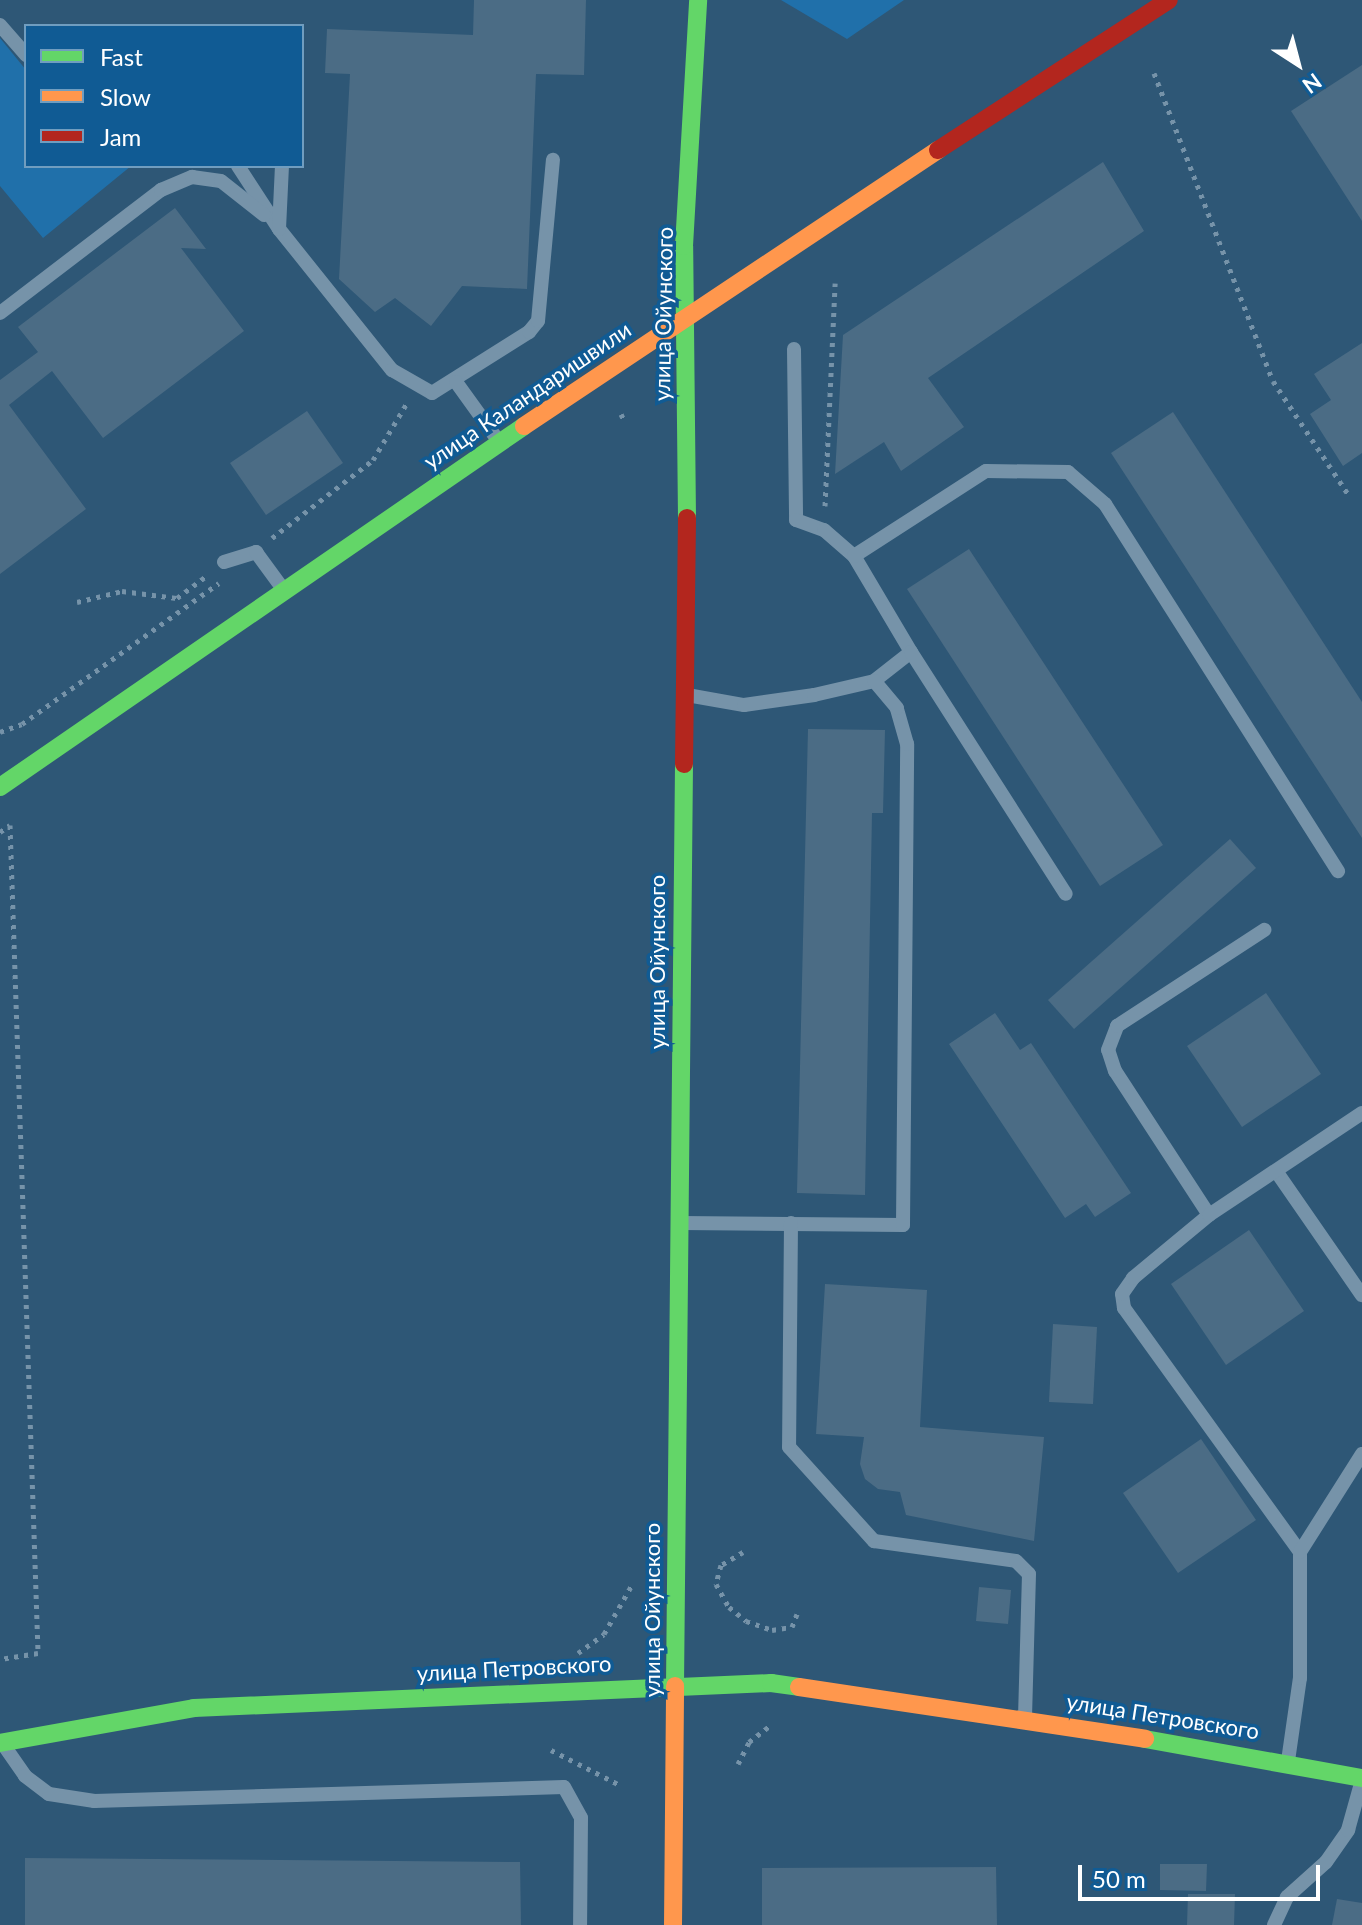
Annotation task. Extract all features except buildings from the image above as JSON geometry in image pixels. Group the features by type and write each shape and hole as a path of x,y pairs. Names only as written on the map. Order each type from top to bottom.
{"main road":[{"name":"улица Ойунского","path":"673,1925 686,314 684,246 698,0"},
{"name":"улица Каландаришвили","path":"0,787 686,314 1169,0"},
{"name":"улица Петровского","path":"1,1737 194,1708 675,1686 811,1685 1288,1761 1362,1779"}],"lane":[{"path":"0,25 24,53"},
{"path":"239,168 279,229 392,370 432,393 456,382 529,332 543,310 553,160"},
{"path":"279,229 282,168"},
{"path":"0,313 161,190 192,177 221,181 279,229"},
{"path":"794,349 796,520 824,530 854,556 911,652 1066,894"},
{"path":"456,382 500,443"},
{"path":"854,556 986,471 1068,472 1105,504 1338,871"},
{"path":"224,562 256,552 283,589"},
{"path":"683,694 744,705 874,681 911,652"},
{"path":"679,1223 903,1225 907,744 897,708 874,681"},
{"path":"1209,1215 1115,1071 1108,1050 1117,1026 1264,930"},
{"path":"1300,1552 1124,1308 1122,1294 1133,1278 1209,1215 1362,1113"},
{"path":"1276,1171 1362,1295"},
{"path":"791,1223 789,1447 874,1541 1016,1561 1029,1574 1025,1718"},
{"path":"1288,1761 1300,1678 1300,1552 1362,1454"},
{"path":"1,1737 25,1776 49,1794 94,1801 564,1787 581,1818 580,1925"},
{"path":"1274,1925 1287,1897 1326,1862 1348,1830 1362,1779"}],"path":[{"path":"1154,73 1273,381 1348,494"},
{"path":"824,530 835,283"},
{"path":"621,414 625,422"},
{"path":"77,602 122,591 177,598 224,562"},
{"path":"0,832 10,825 38,1653 0,1659"},
{"path":"743,1552 721,1565 716,1584 729,1607 746,1621 772,1630 792,1627 797,1614"},
{"path":"567,1654 581,1652 604,1634 632,1585"},
{"path":"738,1764 749,1742 771,1725"},
{"path":"551,1750 618,1784"}],"shaded area":[{"path":"781,0 904,0 847,39"},
{"path":"0,38 24,68 24,168 129,168 43,238 0,186"}],"traffic: fast":[{"path":"687,518 684,246 698,0"},
{"path":"0,787 524,426"},
{"path":"675,1686 684,764"},
{"path":"0,1743 194,1708 771,1683 799,1687"},
{"path":"1145,1739 1362,1778"}],"traffic: slow":[{"path":"524,426 938,150"},
{"path":"673,1925 675,1686"},
{"path":"799,1687 1145,1739"}],"traffic: jam":[{"path":"938,150 1169,0"},
{"path":"684,764 687,518"}]}
